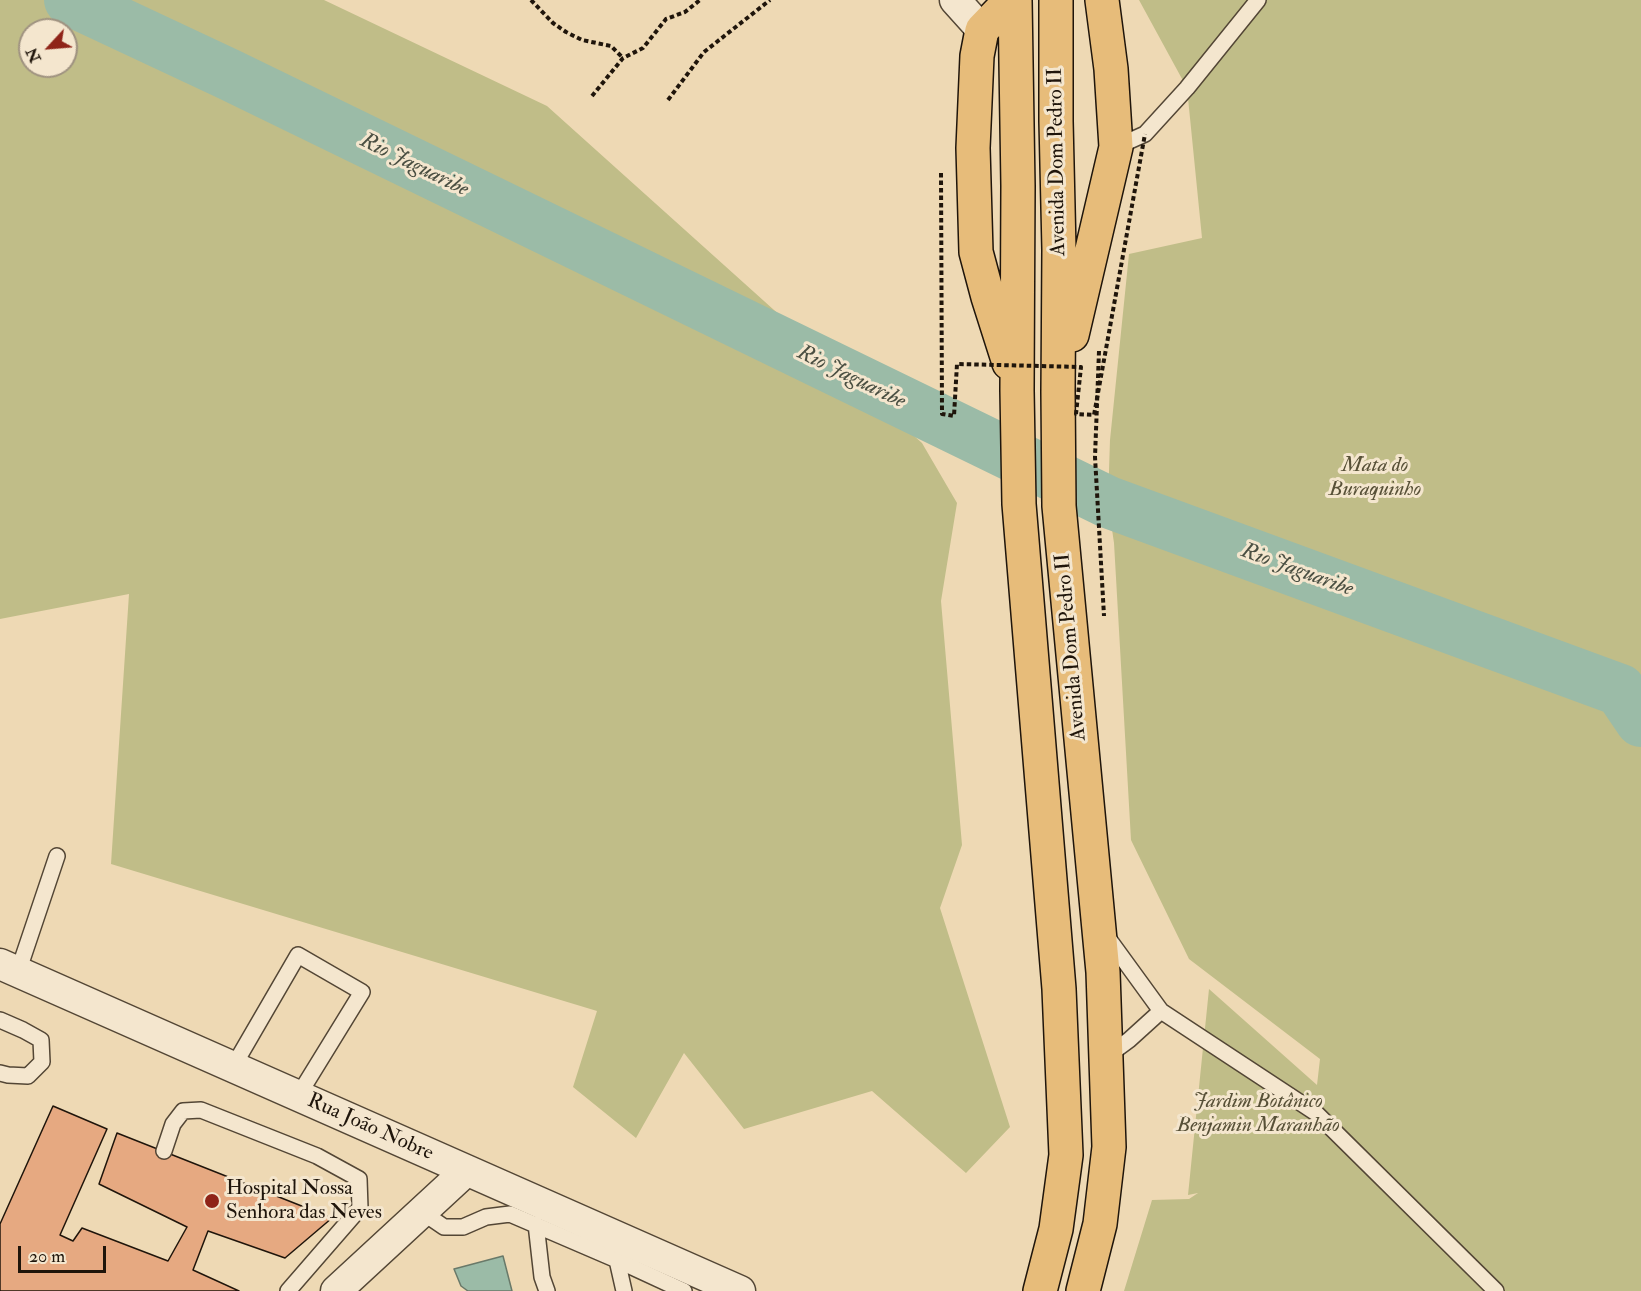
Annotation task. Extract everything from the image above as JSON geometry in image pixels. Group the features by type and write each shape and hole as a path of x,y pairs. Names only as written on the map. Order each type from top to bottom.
{"main road":[{"path":"1013,0 982,30 977,56 973,148 976,252 1017,390"},
{"name":"Avenida Dom Pedro II","path":"1013,0 1018,186 1019,504 1059,989 1066,1155 1056,1229 1040,1291"},
{"name":"Avenida Dom Pedro II","path":"1056,0 1059,506 1102,972 1109,1147 1100,1224 1083,1291"},
{"path":"1058,392 1131,140 1111,69 1102,0"}],"street":[{"path":"955,0 982,30"},
{"name":"Rua João Nobre","path":"9,968 466,1171 692,1285 740,1291"},
{"path":"336,1291 466,1171"}],"lane":[{"path":"1131,140 1187,88 1258,0"},
{"path":"9,968 57,856"},
{"path":"1098,925 1161,1011 1316,1113 1496,1291"},
{"path":"233,1067 298,955 362,992 298,1096"},
{"path":"1106,1057 1161,1011"},
{"path":"0,1020 41,1040 42,1062 28,1076 0,1073"},
{"path":"164,1151 173,1124 183,1111 201,1110 317,1156 359,1179 360,1208 288,1291"},
{"path":"422,1212 444,1227 463,1227 486,1217 510,1214 617,1260 692,1285"},
{"path":"536,1224 542,1277 547,1291"},
{"path":"617,1260 624,1291"}],"path":[{"path":"531,0 553,23 566,32 582,40 611,46 623,58"},
{"path":"592,96 623,58 643,48 666,19 685,12 700,0"},
{"path":"668,100 704,52 770,0"},
{"path":"941,174 942,414 954,416 957,364 1081,367 1076,414 1094,415 1131,140"}],"green space":[{"path":"0,0 324,0 547,106 922,443 957,503 941,601 962,845 940,908 1010,1127 966,1173 872,1091 744,1129 684,1053 636,1138 573,1087 597,1011 111,864 129,594 0,619"},
{"name":"Mata do Buraquinho","path":"1139,0 1641,0 1641,1291 1124,1291 1152,1200 1189,1199 1198,1193 1188,1195 1209,989 1317,1085 1320,1059 1189,959 1131,840 1114,543 1108,502 1110,440 1129,254 1202,238 1187,88"}],"shaded area":[{"path":"503,1256 512,1291 468,1291 461,1286 454,1269"}],"building":[{"name":"Hospital Nossa Senhora das Neves","path":"53,1106 107,1129 60,1235 73,1241 82,1228 168,1261 187,1227 99,1184 117,1133 332,1218 285,1258 208,1231 193,1270 239,1291 0,1291 0,1224"}],"waterway":[{"name":"Rio Jaguaribe","path":"70,0 228,74 1108,502 1620,690 1641,721"}],"place":[{"name":"Hospital Nossa Senhora das Neves","path":"212,1201"}],"park label":[{"name":"Jardim Botânico Benjamin Maranhão","path":"1258,1114"}]}
